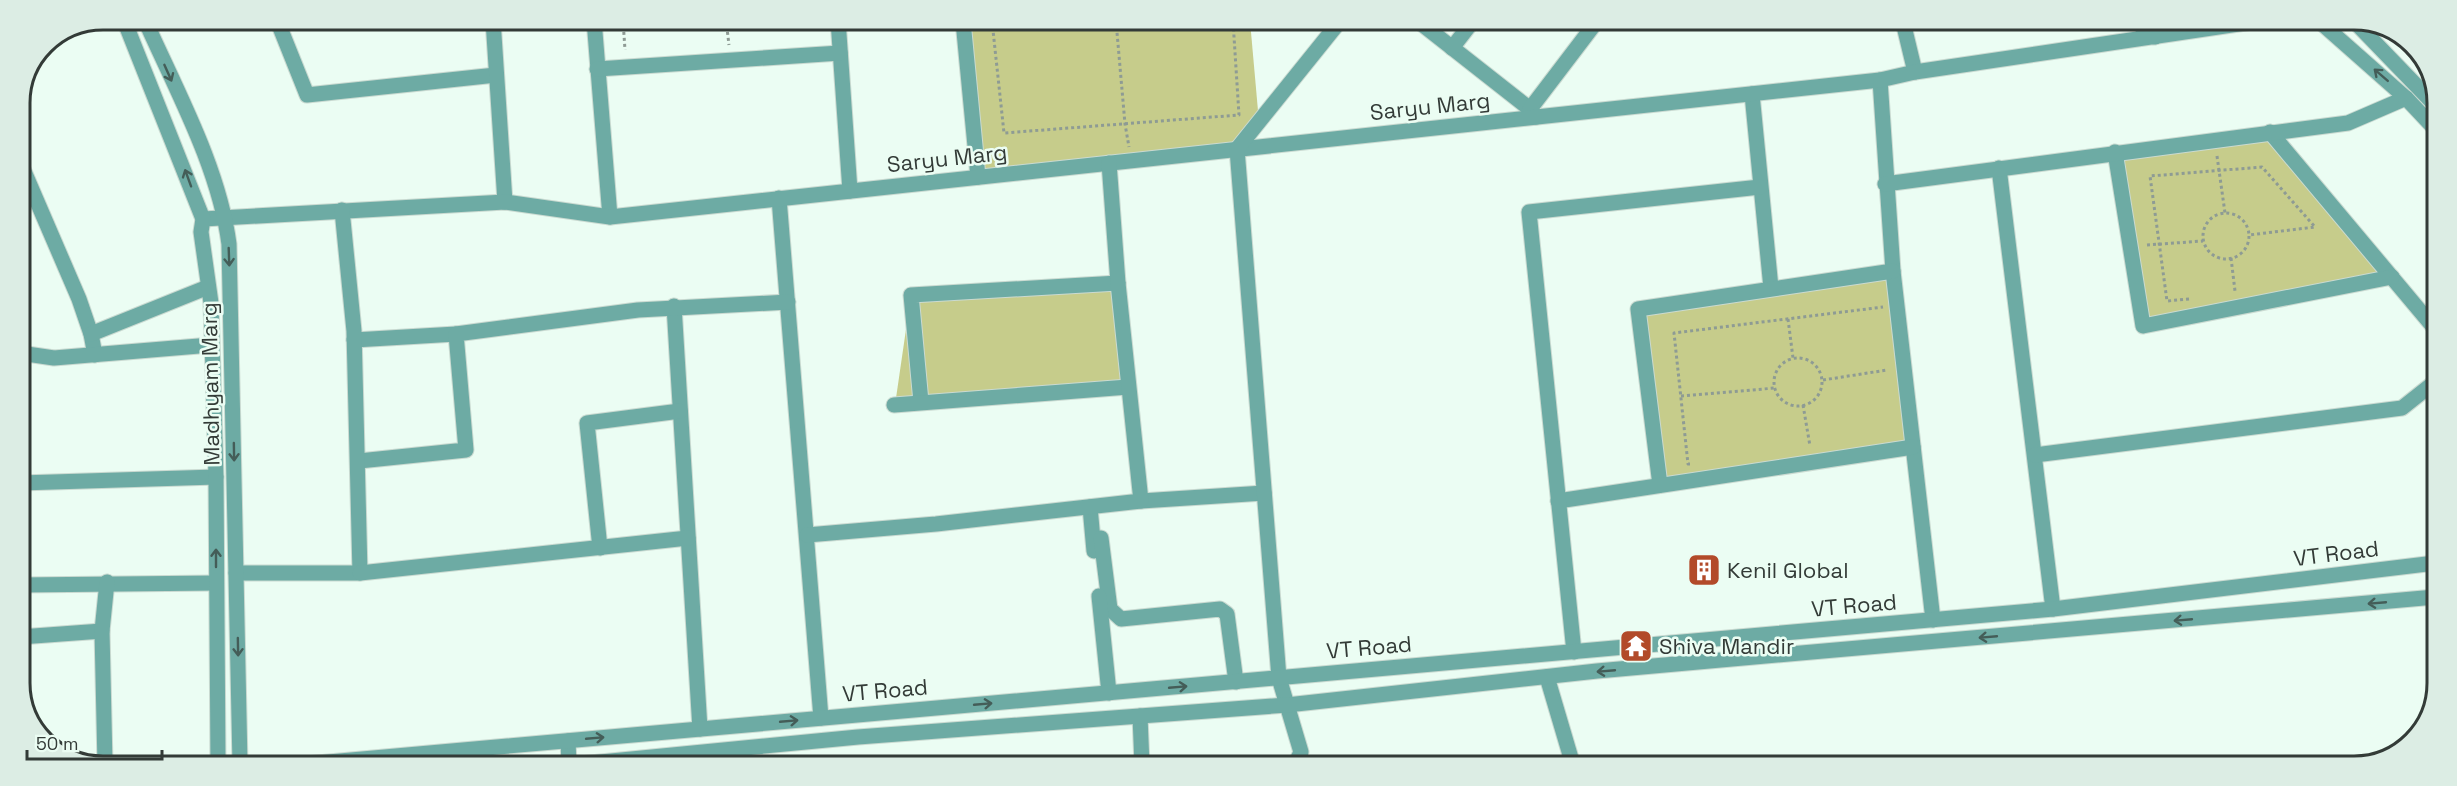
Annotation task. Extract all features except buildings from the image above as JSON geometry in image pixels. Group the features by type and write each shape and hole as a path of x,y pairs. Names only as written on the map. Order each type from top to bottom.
{"street":[{"name":"Madhyam Marg","path":"128,30 202,219 201,232 208,286 216,477 218,756"},
{"name":"Madhyam Marg","path":"149,30 207,160 226,217 229,244 240,756"},
{"path":"281,30 307,95 496,75"},
{"path":"494,30 505,202"},
{"path":"595,30 610,217"},
{"path":"839,30 850,191"},
{"path":"964,30 978,177"},
{"path":"1299,756 1301,752 1279,678 1237,149 1333,30"},
{"path":"1429,30 1533,113 1591,30"},
{"path":"1452,48 1466,30"},
{"path":"1905,30 1915,72"},
{"path":"2146,30 2155,37"},
{"name":"Saryu Marg","path":"202,219 505,202 610,217 1237,149 1533,113 1752,94 1880,80 1915,72 2200,30"},
{"path":"2329,30 2406,98 2427,120"},
{"path":"2364,31 2427,96"},
{"path":"597,69 840,53"},
{"path":"1880,80 1893,271 1933,620"},
{"path":"1752,94 1771,288"},
{"path":"1886,184 2348,123 2406,98"},
{"path":"2270,132 2427,319"},
{"path":"2115,153 2143,326 2392,277"},
{"path":"1109,163 1118,284 1141,501"},
{"path":"1999,168 2053,609"},
{"path":"30,185 79,299 91,334 94,355"},
{"path":"1574,652 1529,212 1760,187"},
{"path":"779,198 821,718"},
{"path":"342,210 354,340 359,462 360,573"},
{"path":"1660,485 1638,309 1893,271"},
{"path":"921,402 911,294 1118,284"},
{"path":"91,334 208,286"},
{"path":"354,340 456,334 674,306 788,302"},
{"path":"674,306 700,729"},
{"path":"359,462 466,450 456,334"},
{"path":"30,354 54,358 211,345"},
{"path":"894,405 1128,387"},
{"path":"2035,455 2402,408 2427,388"},
{"path":"600,548 587,423 680,411"},
{"path":"1558,501 1913,447"},
{"path":"30,483 216,477"},
{"path":"807,536 1141,501 1264,493"},
{"path":"1090,507 1109,693"},
{"path":"236,573 360,573 688,538"},
{"path":"1101,538 1110,609 1121,619 1220,609 1227,614 1236,682"},
{"name":"VT Road","path":"397,756 2053,609 2427,564"},
{"path":"30,585 107,582 216,583"},
{"path":"105,756 102,631 107,582"},
{"name":"VT Road","path":"662,756 858,737 1287,705 1547,677 2427,598"},
{"path":"30,636 102,631"},
{"path":"1547,677 1570,756"},
{"path":"1140,716 1142,756"},
{"path":"568,741 569,756"}],"path":[{"path":"993,30 1004,133 1239,115 1234,30"},
{"path":"1117,30 1125,124 1132,160"},
{"path":"2215,140 2225,213"},
{"path":"2190,298 2167,301 2150,176 2262,167 2315,227 2249,235"},
{"path":"2225,213 2239,217 2248,228 2249,235 2242,253 2231,258 2217,257 2206,248 2204,241 2208,222 2213,217 2225,213"},
{"path":"2130,246 2204,241"},
{"path":"2231,258 2235,294"},
{"path":"1699,463 1688,464 1674,333 1897,305"},
{"path":"1788,319 1793,358"},
{"path":"1793,358 1809,360 1821,372 1822,381 1819,394 1815,399 1803,405 1783,400 1775,388 1776,372 1786,361 1793,358"},
{"path":"1822,381 1904,367"},
{"path":"1681,396 1775,388"},
{"path":"1803,405 1811,450"}],"green space":[{"path":"964,30 1251,30 1259,122 1237,149 978,177"},
{"path":"2270,132 2392,277 2143,326 2115,152"},
{"path":"1893,271 1913,447 1660,485 1638,309"},
{"path":"1118,283 1128,387 895,405 911,295"}],"place":[{"name":"Kenil Global","path":"1704,570"},
{"name":"Shiva Mandir","path":"1636,646"}]}
